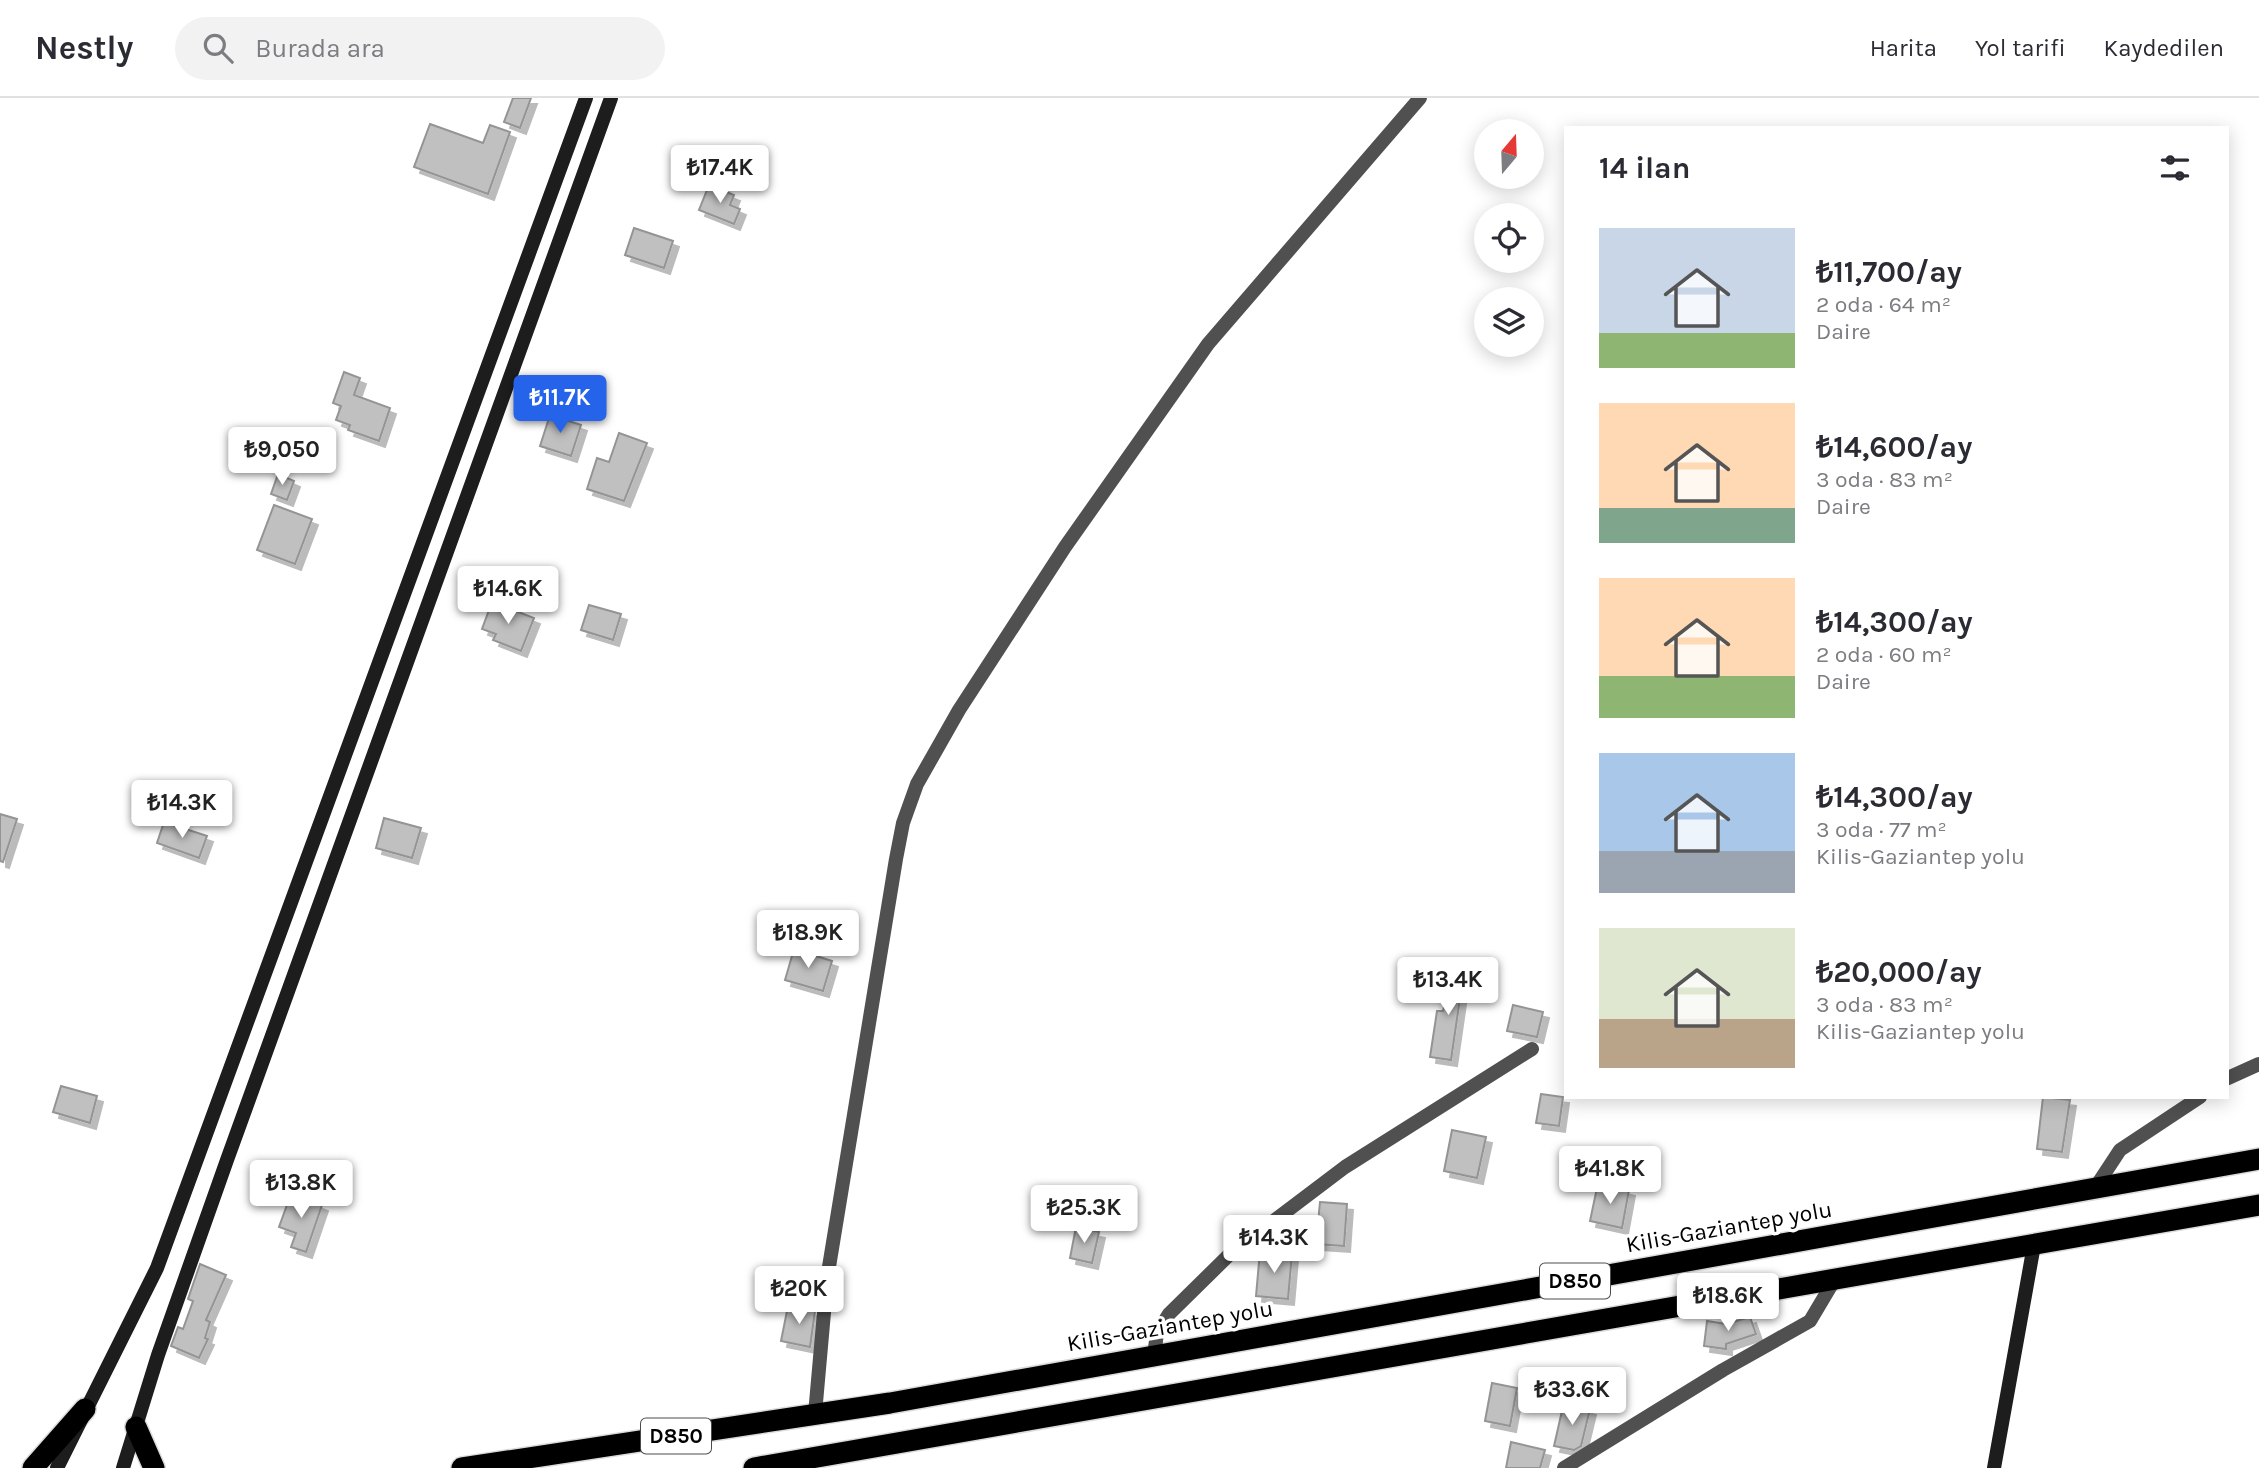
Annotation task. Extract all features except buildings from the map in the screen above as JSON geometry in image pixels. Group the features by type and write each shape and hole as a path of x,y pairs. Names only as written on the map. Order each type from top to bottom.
{"highway":[{"name":"Kilis-Gaziantep yolu","path":"461,1468 815,1415 2259,1159"},
{"name":"D850","path":"754,1468 2259,1206"},
{"path":"33,1468 85,1409"},
{"path":"136,1427 154,1468"}],"main road":[{"path":"57,1468 157,1268 586,98"},
{"path":"123,1468 227,1160 611,98"},
{"path":"1994,1468 2034,1245"}],"street":[{"path":"815,1415 827,1279 896,859 903,823 917,784 959,710 1065,547 1208,344 1420,98"},
{"path":"1154,1356 1157,1333 1169,1314 1230,1254 1345,1167 1532,1049"},
{"path":"2229,1078 2259,1064"},
{"path":"2095,1188 2120,1150 2197,1099"},
{"path":"1564,1468 1723,1370 1810,1321 1835,1279"}]}
